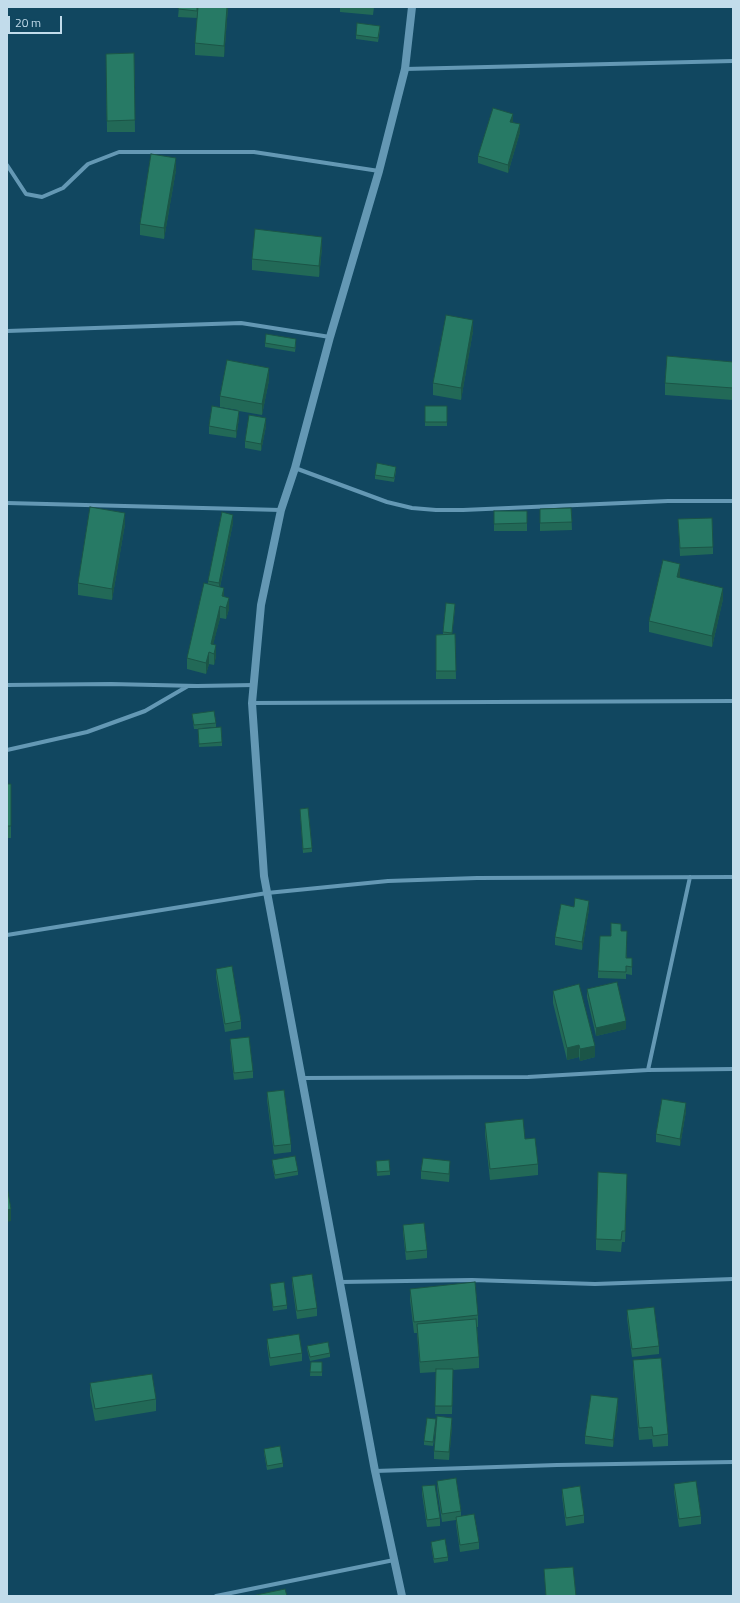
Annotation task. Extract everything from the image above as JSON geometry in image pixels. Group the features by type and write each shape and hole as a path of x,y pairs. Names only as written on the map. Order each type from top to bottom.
{"street":[{"path":"402,1596 375,1470 264,876 252,703 261,605 281,510 295,468 330,337 379,171 405,69 412,7"},
{"path":"405,69 733,61"},
{"path":"7,165 26,194 42,198 63,188 88,164 119,152 254,152 379,171"},
{"path":"7,331 241,323 330,337"},
{"path":"295,468 387,502 412,508 436,510 668,501 733,501"},
{"path":"7,503 281,510"},
{"path":"7,685 254,685"},
{"path":"7,750 87,732 145,711 189,686"},
{"path":"252,703 733,701"},
{"path":"648,1070 690,877"},
{"path":"7,935 268,893 388,881 477,878 733,877"},
{"path":"301,1078 528,1077 648,1070 733,1069"},
{"path":"340,1282 472,1280 595,1284 733,1279"},
{"path":"375,1470 733,1462"},
{"path":"216,1596 394,1560"}],"building":[{"path":"179,7 197,7 197,11 178,9"},
{"path":"198,7 227,7 224,46 195,43"},
{"path":"357,23 380,26 378,38 356,35"},
{"path":"134,53 135,120 107,121 106,54"},
{"path":"493,108 513,114 510,122 520,124 508,165 478,156"},
{"path":"151,154 176,158 164,228 140,224"},
{"path":"255,229 322,237 319,266 252,259"},
{"path":"446,315 473,320 461,388 433,383"},
{"path":"266,334 296,339 295,348 265,343"},
{"path":"667,356 733,362 733,388 665,383"},
{"path":"227,360 269,368 262,404 220,396"},
{"path":"212,406 239,411 236,431 209,426"},
{"path":"425,406 447,406 447,422 425,422"},
{"path":"249,415 266,418 261,444 245,441"},
{"path":"377,463 396,467 394,478 375,475"},
{"path":"90,507 125,513 112,589 78,583"},
{"path":"571,508 572,522 540,523 540,509"},
{"path":"494,511 527,511 527,523 494,524"},
{"path":"222,512 233,515 219,583 208,581"},
{"path":"712,518 713,547 680,548 678,519"},
{"path":"663,560 680,564 677,577 723,588 712,636 649,621"},
{"path":"204,583 224,588 222,596 229,598 226,608 220,606 211,644 216,645 214,654 209,652 206,663 187,658"},
{"path":"446,603 455,604 452,633 443,632"},
{"path":"455,634 456,671 436,671 436,635"},
{"path":"214,711 216,723 194,725 192,714"},
{"path":"221,727 222,742 199,744 198,729"},
{"path":"7,784 11,784 11,826 7,826"},
{"path":"308,808 312,848 303,849 300,809"},
{"path":"575,898 589,901 582,942 555,937 561,904 574,907"},
{"path":"611,923 621,924 621,931 627,931 626,958 632,958 632,967 626,966 626,972 598,971 600,936 611,936"},
{"path":"232,966 241,1021 225,1024 216,969"},
{"path":"617,982 626,1021 596,1028 587,989"},
{"path":"579,984 595,1046 580,1049 579,1045 567,1048 553,991"},
{"path":"249,1037 253,1071 234,1073 230,1039"},
{"path":"284,1090 291,1144 274,1146 267,1092"},
{"path":"662,1099 686,1103 680,1139 656,1134"},
{"path":"523,1119 525,1139 535,1138 538,1164 490,1169 485,1123"},
{"path":"295,1156 298,1171 275,1175 272,1160"},
{"path":"423,1158 450,1161 449,1174 421,1171"},
{"path":"389,1160 390,1171 377,1172 376,1161"},
{"path":"598,1172 627,1174 625,1231 622,1231 621,1240 596,1239"},
{"path":"7,1187 11,1209 7,1210"},
{"path":"424,1223 427,1250 406,1252 403,1225"},
{"path":"312,1274 317,1308 297,1311 292,1277"},
{"path":"284,1282 287,1305 273,1307 270,1284"},
{"path":"475,1282 478,1315 414,1322 410,1289"},
{"path":"654,1307 659,1346 632,1349 627,1310"},
{"path":"476,1319 479,1357 420,1362 417,1324"},
{"path":"299,1334 302,1353 270,1358 267,1339"},
{"path":"328,1342 330,1353 310,1357 307,1346"},
{"path":"661,1358 668,1434 653,1436 652,1427 639,1428 633,1360"},
{"path":"311,1362 322,1362 322,1372 310,1372"},
{"path":"436,1369 453,1369 452,1406 435,1406"},
{"path":"152,1374 156,1399 95,1409 90,1383"},
{"path":"591,1395 618,1398 613,1440 585,1436"},
{"path":"437,1416 452,1418 449,1452 434,1451"},
{"path":"427,1418 436,1419 433,1442 424,1441"},
{"path":"280,1446 283,1463 267,1466 264,1449"},
{"path":"456,1478 461,1511 442,1514 437,1481"},
{"path":"696,1481 701,1516 679,1519 674,1484"},
{"path":"435,1485 440,1518 427,1520 422,1486"},
{"path":"580,1486 584,1515 566,1518 562,1489"},
{"path":"474,1514 479,1542 460,1545 456,1517"},
{"path":"445,1539 448,1557 434,1559 431,1542"},
{"path":"573,1567 576,1596 546,1596 544,1569"},
{"path":"285,1589 287,1596 256,1596 256,1595"}]}
